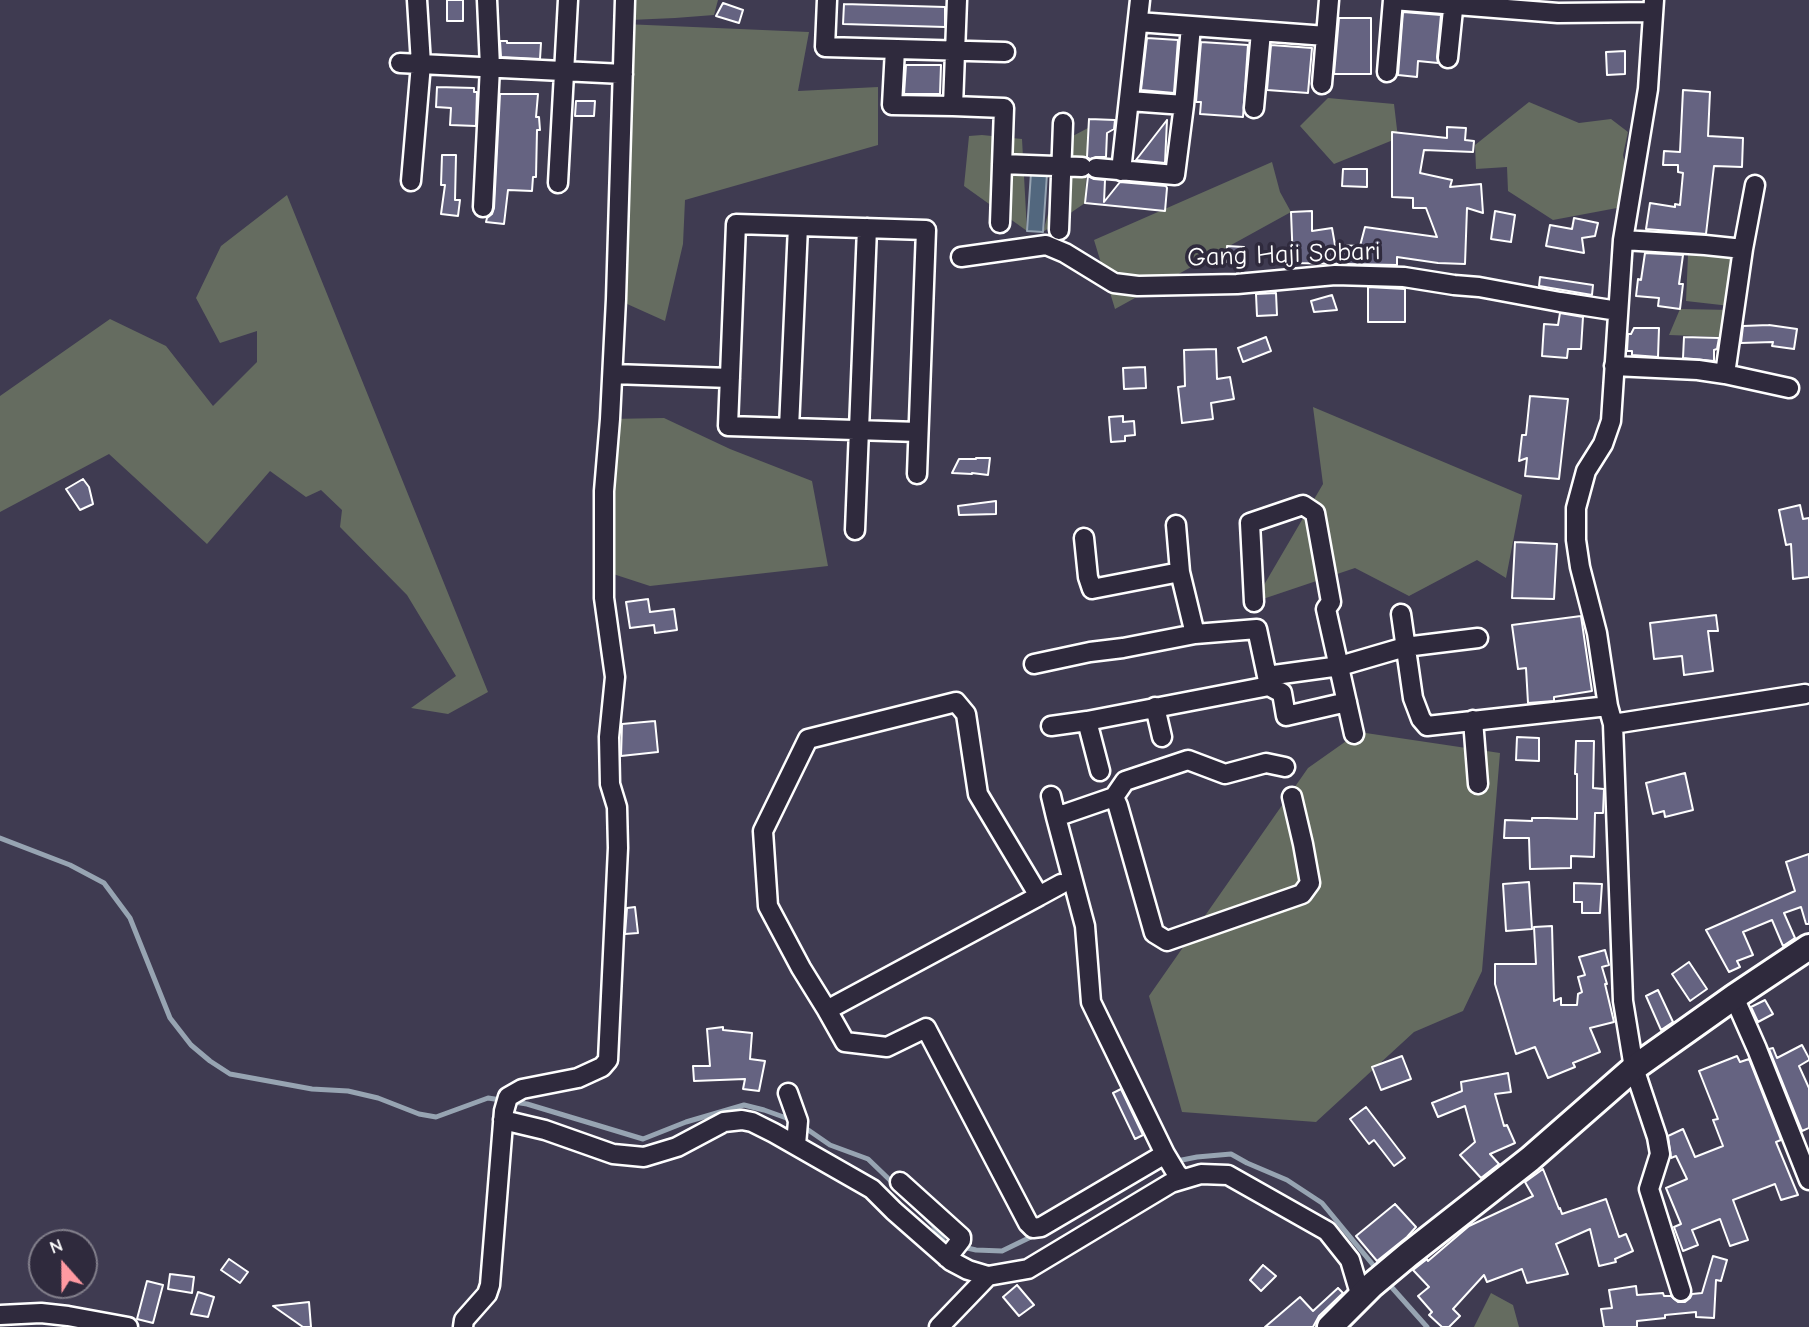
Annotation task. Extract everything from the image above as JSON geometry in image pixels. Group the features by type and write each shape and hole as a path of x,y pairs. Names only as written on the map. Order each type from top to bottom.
{"main road":[{"path":"1330,1327 1409,1254 1530,1158 1634,1068 1809,947"}],"street":[{"path":"411,181 421,64 417,0"},
{"path":"483,207 490,66 487,0"},
{"path":"558,183 568,0"},
{"path":"463,1327 464,1320 487,1294 491,1285 505,1109 522,1089 578,1078 602,1067 608,1060 618,848 617,807 610,783 609,737 615,677 604,598 604,491 616,299 625,0"},
{"path":"827,0 825,47 1004,52"},
{"path":"953,106 957,0"},
{"path":"1121,171 1139,0"},
{"path":"1322,84 1329,0"},
{"path":"1387,72 1393,0 1558,6 1653,6 1648,89 1623,240 1611,421 1603,444 1586,471 1576,509 1576,540 1597,633 1613,724 1623,1001 1634,1068 1660,1154 1649,1189 1681,1291"},
{"path":"1448,58 1453,2"},
{"path":"1138,22 1326,36"},
{"path":"1002,164 1175,175 1191,26"},
{"path":"1254,108 1261,32"},
{"path":"894,49 892,105 1004,108 1000,223"},
{"path":"400,63 623,74"},
{"path":"1129,101 1184,105"},
{"path":"1059,230 1063,122"},
{"path":"1725,374 1755,185"},
{"path":"917,474 926,230 736,224 728,426 918,432"},
{"path":"789,428 797,226"},
{"path":"855,530 867,228"},
{"path":"1623,240 1743,249"},
{"name":"Gang Haji Sobari","path":"961,257 1046,246 1065,253 1114,283 1138,286 1237,284 1335,275 1404,277 1618,311"},
{"path":"1614,366 1698,370 1789,388"},
{"path":"612,374 730,378"},
{"path":"1348,702 1286,716 1282,693 1268,681 1257,629 1250,523 1303,505 1315,513 1331,602 1326,609 1340,666 1348,702 1354,734"},
{"path":"1176,525 1180,572 1195,634"},
{"path":"1084,538 1092,589 1180,572"},
{"path":"1401,614 1413,698 1421,719 1427,726 1608,706"},
{"path":"1034,664 1195,634 1257,629"},
{"path":"1051,726 1087,722 1340,666 1405,647 1478,638"},
{"path":"1613,724 1805,694"},
{"path":"1039,896 978,794 966,714 956,702 808,739 763,831 768,906 845,1042 887,1047 926,1028 1033,1228 1041,1227 1165,1154"},
{"path":"1155,707 1162,737"},
{"path":"1473,720 1478,784"},
{"path":"1087,722 1100,771"},
{"path":"1056,817 1114,797 1125,781 1188,760 1225,774 1266,763 1285,767"},
{"path":"1051,796 1084,926 1091,1002 1165,1154 1180,1177"},
{"path":"1114,797 1154,933 1167,941 1302,894 1310,883 1292,797"},
{"path":"827,1010 1061,884"},
{"path":"1734,997 1809,1180"},
{"path":"788,1093 797,1134"},
{"path":"505,1109 545,1130 613,1154 644,1157 677,1147 724,1122 741,1120 797,1134 872,1189 894,1211 953,1249 968,1270 988,1276 1028,1269 1180,1177 1228,1175 1327,1231 1350,1260 1367,1291"},
{"path":"900,1182 961,1237 953,1249"},
{"path":"939,1327 988,1276"},
{"path":"0,1315 41,1313 128,1327"}],"shaded area":[{"path":"630,0 718,0 714,15 630,20"},
{"path":"624,24 809,32 798,91 878,87 878,145 685,200 683,244 665,321 616,299"},
{"path":"1328,98 1394,104 1398,138 1334,164 1300,126"},
{"path":"1529,102 1579,123 1611,119 1628,132 1623,155 1628,179 1617,208 1553,220 1508,191 1507,167 1476,169 1475,145"},
{"path":"1088,128 1085,203 1043,232 1069,138"},
{"path":"969,136 1022,139 1027,231 964,186"},
{"path":"1272,162 1280,192 1291,212 1115,309 1094,240"},
{"path":"287,195 488,692 448,714 411,708 456,676 407,595 340,527 342,510 321,490 306,497 270,471 207,544 109,454 0,512 0,396 110,319 166,346 213,406 257,362 257,331 220,343 196,298 221,246"},
{"path":"1688,255 1732,258 1730,306 1686,301"},
{"path":"1680,309 1731,310 1724,337 1669,335"},
{"path":"1313,407 1522,495 1506,578 1477,560 1409,596 1355,568 1254,602 1323,484"},
{"path":"664,418 730,449 812,481 828,566 650,586 607,572 610,419"},
{"path":"1359,732 1500,753 1482,971 1463,1011 1414,1032 1316,1122 1182,1112 1149,996 1308,768"},
{"path":"1491,1293 1513,1305 1519,1327 1474,1327"}],"water":[{"path":"1031,173 1047,174 1043,232 1027,231"}],"building":[{"path":"447,0 463,0 463,21 447,21"},
{"path":"723,3 743,10 739,23 716,16"},
{"path":"844,4 945,7 945,27 843,24"},
{"path":"1403,12 1441,15 1438,63 1418,61 1417,77 1398,75"},
{"path":"1339,18 1371,18 1371,74 1334,74"},
{"path":"1147,38 1178,40 1174,93 1141,90"},
{"path":"500,41 541,43 540,59 501,57"},
{"path":"1201,42 1248,45 1243,117 1200,114 1201,102 1196,102"},
{"path":"1271,45 1312,48 1308,93 1267,90"},
{"path":"1625,51 1625,74 1607,75 1606,52"},
{"path":"906,65 941,65 940,94 904,94"},
{"path":"437,87 474,88 474,92 477,92 476,126 450,125 451,108 436,107"},
{"path":"1683,90 1710,92 1708,136 1743,138 1742,167 1714,166 1706,234 1646,229 1650,203 1675,207 1675,204 1680,205 1683,173 1678,172 1678,165 1663,165 1664,151 1680,152"},
{"path":"500,94 538,94 536,117 539,117 540,130 537,130 536,177 533,177 532,191 508,190 504,224 486,222 494,208"},
{"path":"576,101 595,101 594,116 575,116"},
{"path":"1089,119 1115,120 1114,129 1107,133 1106,157 1087,157"},
{"path":"1167,120 1165,163 1136,160"},
{"path":"1447,127 1466,128 1465,140 1474,141 1473,152 1424,150 1420,173 1452,180 1450,187 1481,184 1483,213 1467,208 1465,264 1397,257 1397,265 1293,263 1291,212 1312,211 1312,231 1332,228 1335,245 1360,246 1365,227 1437,237 1426,208 1413,208 1413,198 1392,197 1392,132 1447,138"},
{"path":"442,155 456,155 455,200 460,200 458,216 441,214 445,185 441,185"},
{"path":"1343,169 1367,169 1367,187 1342,186"},
{"path":"1088,176 1105,180 1104,202 1120,182 1166,186 1165,211 1085,203"},
{"path":"1495,211 1515,215 1511,242 1491,239"},
{"path":"1574,218 1598,223 1595,236 1582,238 1584,253 1546,246 1550,225 1572,229"},
{"path":"1227,246 1244,247 1243,262 1226,262"},
{"path":"1645,253 1683,255 1679,284 1683,284 1680,309 1658,306 1659,298 1636,296"},
{"path":"1540,277 1593,285 1592,295 1539,286"},
{"path":"1368,287 1405,289 1405,322 1368,322"},
{"path":"1276,293 1277,315 1257,316 1256,294"},
{"path":"1332,295 1337,310 1314,312 1311,301"},
{"path":"1560,313 1583,317 1581,349 1568,349 1567,358 1542,356 1544,324 1558,325"},
{"path":"1769,325 1797,329 1794,349 1772,346 1773,342 1741,343 1743,326"},
{"path":"1634,328 1659,328 1658,357 1632,355 1632,351 1627,351 1628,334 1631,334"},
{"path":"1266,337 1271,351 1243,362 1238,348"},
{"path":"1684,337 1719,338 1717,349 1714,350 1714,361 1683,358"},
{"path":"1216,349 1217,379 1230,377 1234,399 1211,403 1213,419 1182,423 1178,387 1185,386 1184,350"},
{"path":"1145,367 1146,388 1124,389 1123,368"},
{"path":"1530,396 1568,399 1559,479 1525,476 1527,458 1519,461 1522,435 1526,435"},
{"path":"1123,416 1123,422 1134,421 1135,435 1125,436 1125,441 1111,442 1109,417"},
{"path":"990,458 988,475 952,473 959,459"},
{"path":"83,479 89,487 93,504 80,510 66,489"},
{"path":"996,501 996,514 959,515 958,506"},
{"path":"1800,505 1803,519 1809,518 1809,577 1793,579 1791,544 1786,545 1779,510"},
{"path":"1515,542 1557,544 1554,599 1512,598"},
{"path":"648,599 650,612 674,609 677,630 655,633 654,625 630,628 626,602"},
{"path":"1716,615 1718,631 1708,631 1713,671 1684,675 1682,656 1654,659 1650,623"},
{"path":"1581,616 1592,691 1554,697 1554,701 1528,703 1526,668 1518,669 1512,625"},
{"path":"655,721 658,752 621,756 622,724"},
{"path":"1517,737 1539,738 1539,761 1516,760"},
{"path":"1576,741 1594,741 1593,788 1604,789 1603,813 1595,813 1594,857 1571,856 1571,868 1530,869 1529,838 1504,838 1505,820 1577,819"},
{"path":"1685,773 1693,810 1665,817 1664,811 1653,814 1646,783"},
{"path":"1809,854 1809,924 1806,924 1801,907 1784,913 1795,938 1783,946 1772,920 1743,932 1753,955 1737,961 1740,967 1729,972 1706,930 1795,891 1786,862"},
{"path":"1529,882 1532,929 1506,931 1503,884"},
{"path":"1574,883 1602,884 1600,913 1582,913 1582,902 1574,902"},
{"path":"635,907 638,933 625,934 627,908"},
{"path":"1552,926 1554,1001 1561,998 1561,1005 1577,1005 1578,994 1582,992 1578,977 1585,975 1579,957 1605,950 1609,965 1602,967 1614,1022 1590,1028 1600,1052 1573,1063 1575,1067 1548,1078 1535,1047 1516,1054 1495,984 1495,964 1536,964 1534,927"},
{"path":"1689,962 1707,989 1690,1001 1672,974"},
{"path":"1658,990 1673,1022 1661,1030 1646,996"},
{"path":"1765,1000 1773,1014 1758,1022 1751,1007"},
{"path":"723,1027 723,1030 752,1033 750,1059 765,1061 759,1091 743,1089 745,1079 694,1081 693,1066 710,1066 707,1029"},
{"path":"1802,1045 1809,1058 1799,1066 1809,1088 1809,1128 1802,1131 1769,1049 1773,1048 1777,1058"},
{"path":"1402,1056 1411,1079 1381,1090 1372,1067"},
{"path":"1737,1056 1740,1062 1749,1059 1781,1140 1776,1142 1798,1195 1781,1200 1775,1184 1733,1200 1748,1240 1730,1246 1720,1219 1692,1230 1698,1245 1683,1251 1674,1227 1681,1224 1666,1188 1687,1179 1676,1156 1671,1158 1668,1136 1683,1129 1695,1157 1723,1146 1713,1120 1718,1119 1699,1071"},
{"path":"1508,1073 1511,1092 1495,1094 1504,1126 1507,1125 1515,1143 1490,1154 1499,1164 1481,1178 1460,1155 1475,1142 1465,1106 1438,1117 1432,1103 1462,1091 1461,1082"},
{"path":"1121,1089 1143,1135 1135,1139 1113,1093"},
{"path":"1366,1107 1405,1158 1394,1166 1374,1140 1369,1144 1350,1119"},
{"path":"1543,1169 1562,1214 1606,1199 1619,1237 1626,1234 1633,1251 1615,1259 1616,1262 1599,1266 1590,1229 1556,1244 1568,1274 1527,1283 1522,1269 1487,1282 1484,1275 1453,1309 1460,1316 1449,1327 1442,1327 1429,1315 1432,1312 1418,1296 1429,1287 1413,1270 1427,1259 1428,1261 1469,1226 1533,1196 1525,1182"},
{"path":"1395,1204 1416,1227 1377,1261 1356,1236"},
{"path":"1713,1256 1727,1260 1721,1281 1716,1280 1714,1318 1696,1317 1696,1312 1637,1321 1637,1327 1604,1327 1601,1309 1612,1308 1609,1290 1636,1286 1637,1295 1663,1293 1678,1302 1685,1302 1692,1294 1702,1293"},
{"path":"229,1259 248,1272 240,1283 221,1270"},
{"path":"1263,1265 1276,1276 1261,1291 1250,1280"},
{"path":"170,1274 194,1277 192,1293 168,1289"},
{"path":"147,1281 163,1285 153,1323 137,1319"},
{"path":"1017,1285 1034,1305 1019,1316 1003,1297"},
{"path":"1338,1288 1343,1293 1319,1316 1313,1327 1265,1327 1300,1297 1313,1311"},
{"path":"198,1292 214,1297 208,1317 191,1314"},
{"path":"309,1302 311,1327 303,1327 273,1306"}],"waterway":[{"path":"0,838 70,865 104,883 130,918 170,1018 191,1045 230,1074 312,1089 348,1091 436,1117 488,1098 527,1104 643,1139 686,1122 744,1105 792,1120"},
{"path":"801,1125 830,1145 868,1159 894,1184"},
{"path":"1172,1162 1231,1154 1287,1180 1322,1203 1379,1272"},
{"path":"905,1197 933,1225 945,1243 976,1250 1002,1251 1037,1234"},
{"path":"1387,1282 1427,1327"}]}
